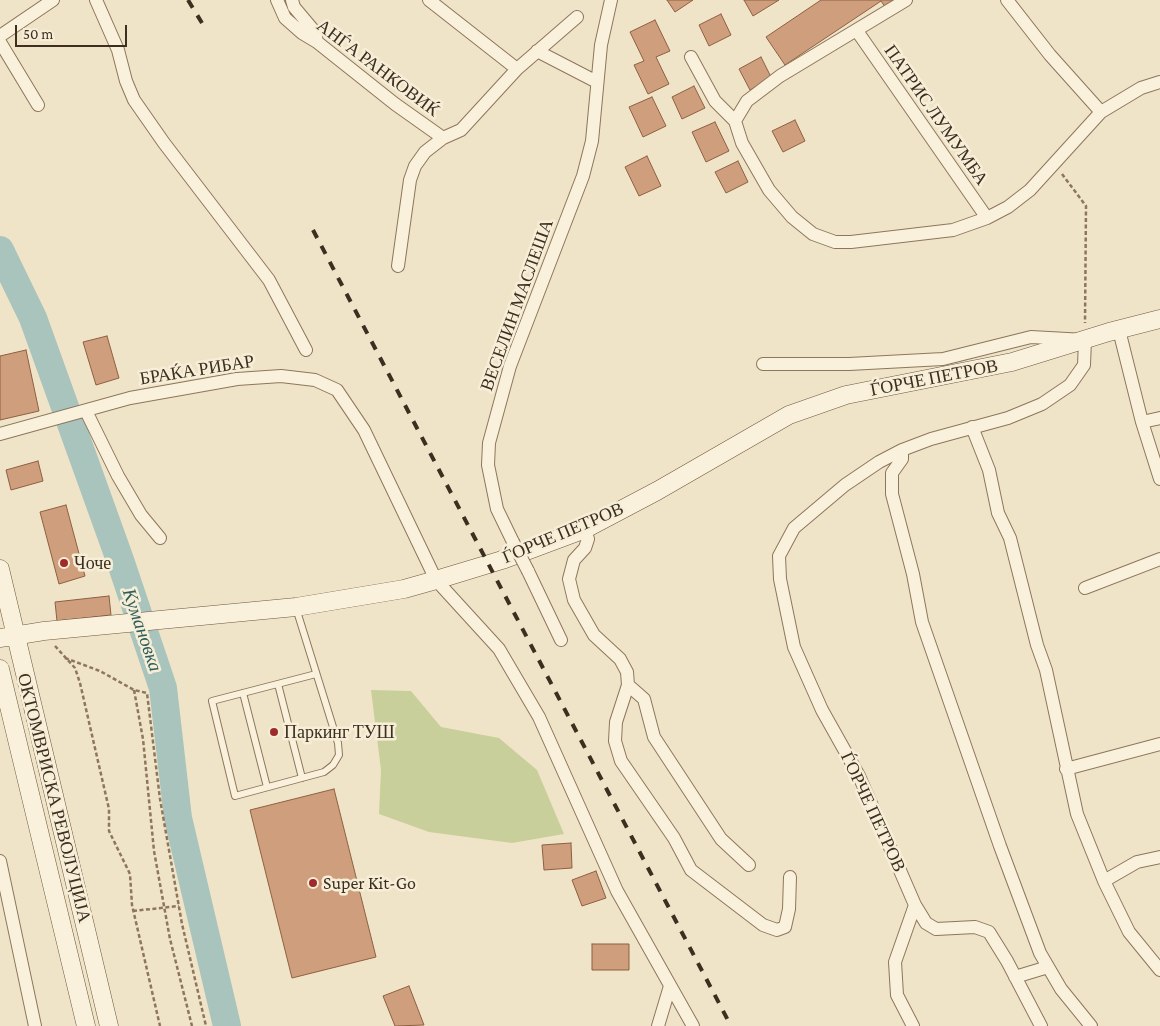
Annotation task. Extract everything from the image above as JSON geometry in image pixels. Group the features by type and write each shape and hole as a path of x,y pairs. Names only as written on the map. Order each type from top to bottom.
{"street":[{"path":"0,36 54,0"},
{"path":"96,0 118,50 126,81 134,100 164,143 269,280 306,350"},
{"name":"АНЃА РАНКОВИЌ","path":"277,0 285,18 395,104 443,138"},
{"path":"292,0 294,7 315,32 317,42"},
{"path":"430,0 517,69"},
{"name":"ВЕСЕЛИН МАСЛЕША","path":"561,640 497,509 488,465 489,443 510,366 583,176 592,141 596,82 606,16 611,0"},
{"path":"735,121 739,111 747,101 780,76 906,0"},
{"path":"1007,0 1100,112"},
{"path":"398,266 410,180 415,166 425,152 443,138 461,130 517,69 577,17"},
{"name":"ПАТРИС ЛУМУМБА","path":"857,31 987,218"},
{"path":"0,42 38,105"},
{"path":"537,51 596,82"},
{"path":"691,56 715,101 735,121 742,143 769,190 792,217 813,234 835,242 953,230 987,218 1008,207 1030,190 1100,112 1140,88 1160,82"},
{"name":"ЃОРЧЕ ПЕТРОВ","path":"8,637 44,631 296,607 404,589 502,560 584,528 657,491 789,416 846,395 1012,362 1160,319"},
{"path":"1119,330 1142,422 1160,479"},
{"path":"763,364 848,364 943,359 1031,337 1085,340"},
{"name":"ЃОРЧЕ ПЕТРОВ","path":"1041,1026 989,932 975,927 936,929 926,923 916,905 859,776 822,710 794,647 779,556 794,528 845,485 902,450 972,427 1008,418 1042,404 1070,385 1084,365 1085,340"},
{"name":"БРАЌА РИБАР","path":"0,434 86,412 130,398 237,379 281,376 315,380 337,390 364,430 436,580 500,649 514,672 539,717 616,892 693,1026"},
{"path":"86,412 118,476 141,515 160,538"},
{"path":"1142,422 1160,418"},
{"path":"972,427 989,470 998,513 1010,538 1037,645 1046,670 1077,814 1104,881 1129,932 1160,970"},
{"path":"902,450 902,459 892,473 892,494 913,574 922,622 1040,953 1061,989 1091,1026"},
{"path":"584,528 588,539 586,548 574,560 569,579 574,600 594,635 620,659 627,672 628,685 616,722 615,741 621,761 674,838 691,870 763,925 777,930 785,927 789,909 790,877"},
{"path":"1085,588 1160,559"},
{"name":"ОКТОМВРИСКА РЕВОЛУЦИЈА","path":"0,569 8,637 109,1026"},
{"name":"ОКТОМВРИСКА РЕВОЛУЦИЈА","path":"0,668 86,1026"},
{"path":"628,685 644,699 654,737 721,839 749,865"},
{"path":"1066,769 1160,744"},
{"path":"1104,881 1137,862 1160,857"},
{"path":"0,861 35,1026"},
{"path":"913,1026 897,995 895,962 916,905"},
{"path":"1015,977 1048,967"},
{"path":"658,1026 670,986"}],"lane":[{"path":"296,607 338,743 339,755 333,765 324,772 234,796 212,701 316,674"},
{"path":"278,684 302,778"},
{"path":"243,693 267,788"}],"path":[{"path":"1053,164 1086,206 1085,340"},
{"path":"44,631 75,668 80,683 108,800 110,831 127,865 133,911 160,1026"},
{"path":"65,658 100,671 134,690 147,692 160,799 179,906 206,1026"},
{"path":"134,690 143,739 154,851 180,982 192,1026"},
{"path":"133,911 179,906"}],"green space":[{"path":"371,690 411,691 441,727 499,738 537,770 564,834 512,843 429,832 379,814 381,770"}],"building":[{"path":"667,0 693,0 675,12"},
{"path":"744,0 779,0 753,16"},
{"path":"821,0 904,0 888,11 881,1 785,65 766,37"},
{"path":"721,14 731,35 709,46 699,25"},
{"path":"655,20 670,51 656,57 669,84 648,94 634,65 644,61 630,32"},
{"path":"761,57 772,79 750,90 739,69"},
{"path":"694,86 705,108 682,119 672,97"},
{"path":"652,97 666,126 643,137 629,107"},
{"path":"795,120 805,141 783,152 772,131"},
{"path":"715,122 729,151 706,162 692,132"},
{"path":"647,156 661,186 639,196 625,167"},
{"path":"738,161 748,182 726,193 715,172"},
{"path":"107,336 119,378 96,385 83,342"},
{"path":"26,350 39,411 0,420 0,356"},
{"path":"38,461 43,481 11,490 6,470"},
{"path":"66,505 85,576 59,584 40,512"},
{"path":"109,596 111,615 57,621 55,602"},
{"name":"Super Kit-Go","path":"334,789 376,957 292,978 250,810"},
{"path":"571,843 572,868 544,870 542,845"},
{"path":"596,871 606,898 582,906 572,880"},
{"path":"592,944 629,944 629,970 592,970"},
{"path":"409,986 424,1025 395,1026 383,996"}],"waterway":[{"name":"Кумановка","path":"0,250 33,318 120,560 163,688 178,818 227,1026"}],"railway":[{"path":"188,0 202,23"},
{"path":"313,230 731,1026"}],"place":[{"name":"Чоче","path":"64,563"},
{"name":"Паркинг ТУШ","path":"274,732"},
{"name":"Super Kit-Go","path":"313,883"}]}
